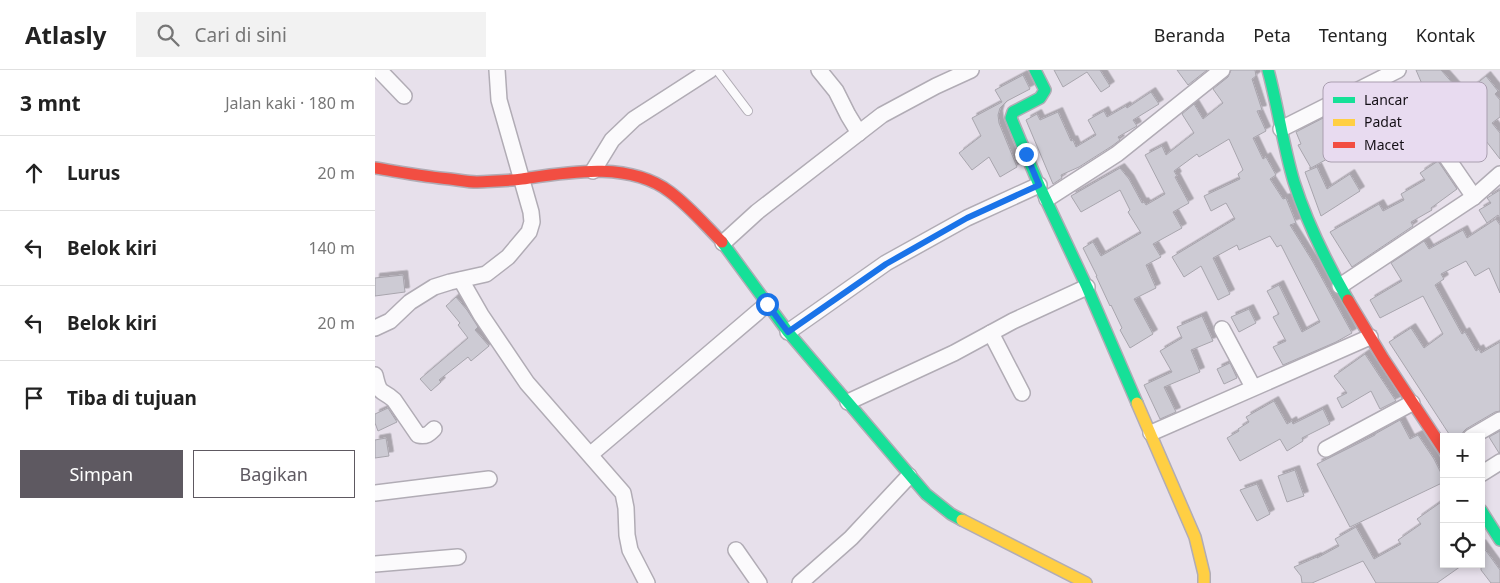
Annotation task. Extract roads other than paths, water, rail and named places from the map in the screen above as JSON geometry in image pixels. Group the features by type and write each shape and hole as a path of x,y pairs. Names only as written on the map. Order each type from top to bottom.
{"street":[{"path":"379,70 405,96"},
{"path":"375,328 390,321 410,302 434,287 486,274 508,257 529,232 532,222 531,212 499,100 497,70"},
{"path":"593,171 612,140 634,120 710,70"},
{"path":"819,70 836,91 859,133"},
{"path":"723,243 757,212 882,115 936,86 971,70"},
{"path":"1035,70 1045,90 1043,95 1013,112 1011,118 1039,185 1087,287 1195,537 1204,583"},
{"path":"1047,199 1117,154 1223,70"},
{"path":"1268,70 1276,97 1290,170 1315,235 1340,286 1370,337 1440,444"},
{"path":"1374,82 1398,70"},
{"path":"1281,129 1323,108"},
{"path":"1449,162 1473,197"},
{"path":"375,168 420,176 474,182 593,171 629,174 651,181 669,191 691,210 723,243 788,332 926,494 951,514 1086,583"},
{"path":"1340,286 1473,197 1500,174"},
{"path":"788,332 886,264 967,218 1039,185"},
{"path":"461,280 481,315 527,382 623,493 630,550 647,583"},
{"path":"847,402 953,353 1013,321 1087,287"},
{"path":"591,454 767,304"},
{"path":"1222,329 1253,387"},
{"path":"991,333 1022,393"},
{"path":"1151,433 1370,337"},
{"path":"375,376 381,392 395,400 418,435 427,435 434,430"},
{"path":"1325,449 1412,402"},
{"path":"1478,433 1500,420"},
{"path":"1485,471 1500,462"},
{"path":"799,583 851,538 909,476"},
{"path":"375,493 489,479"},
{"path":"1485,516 1500,539"},
{"path":"736,550 759,583"},
{"path":"375,564 458,557"}],"lane":[{"path":"717,70 748,111"}]}
